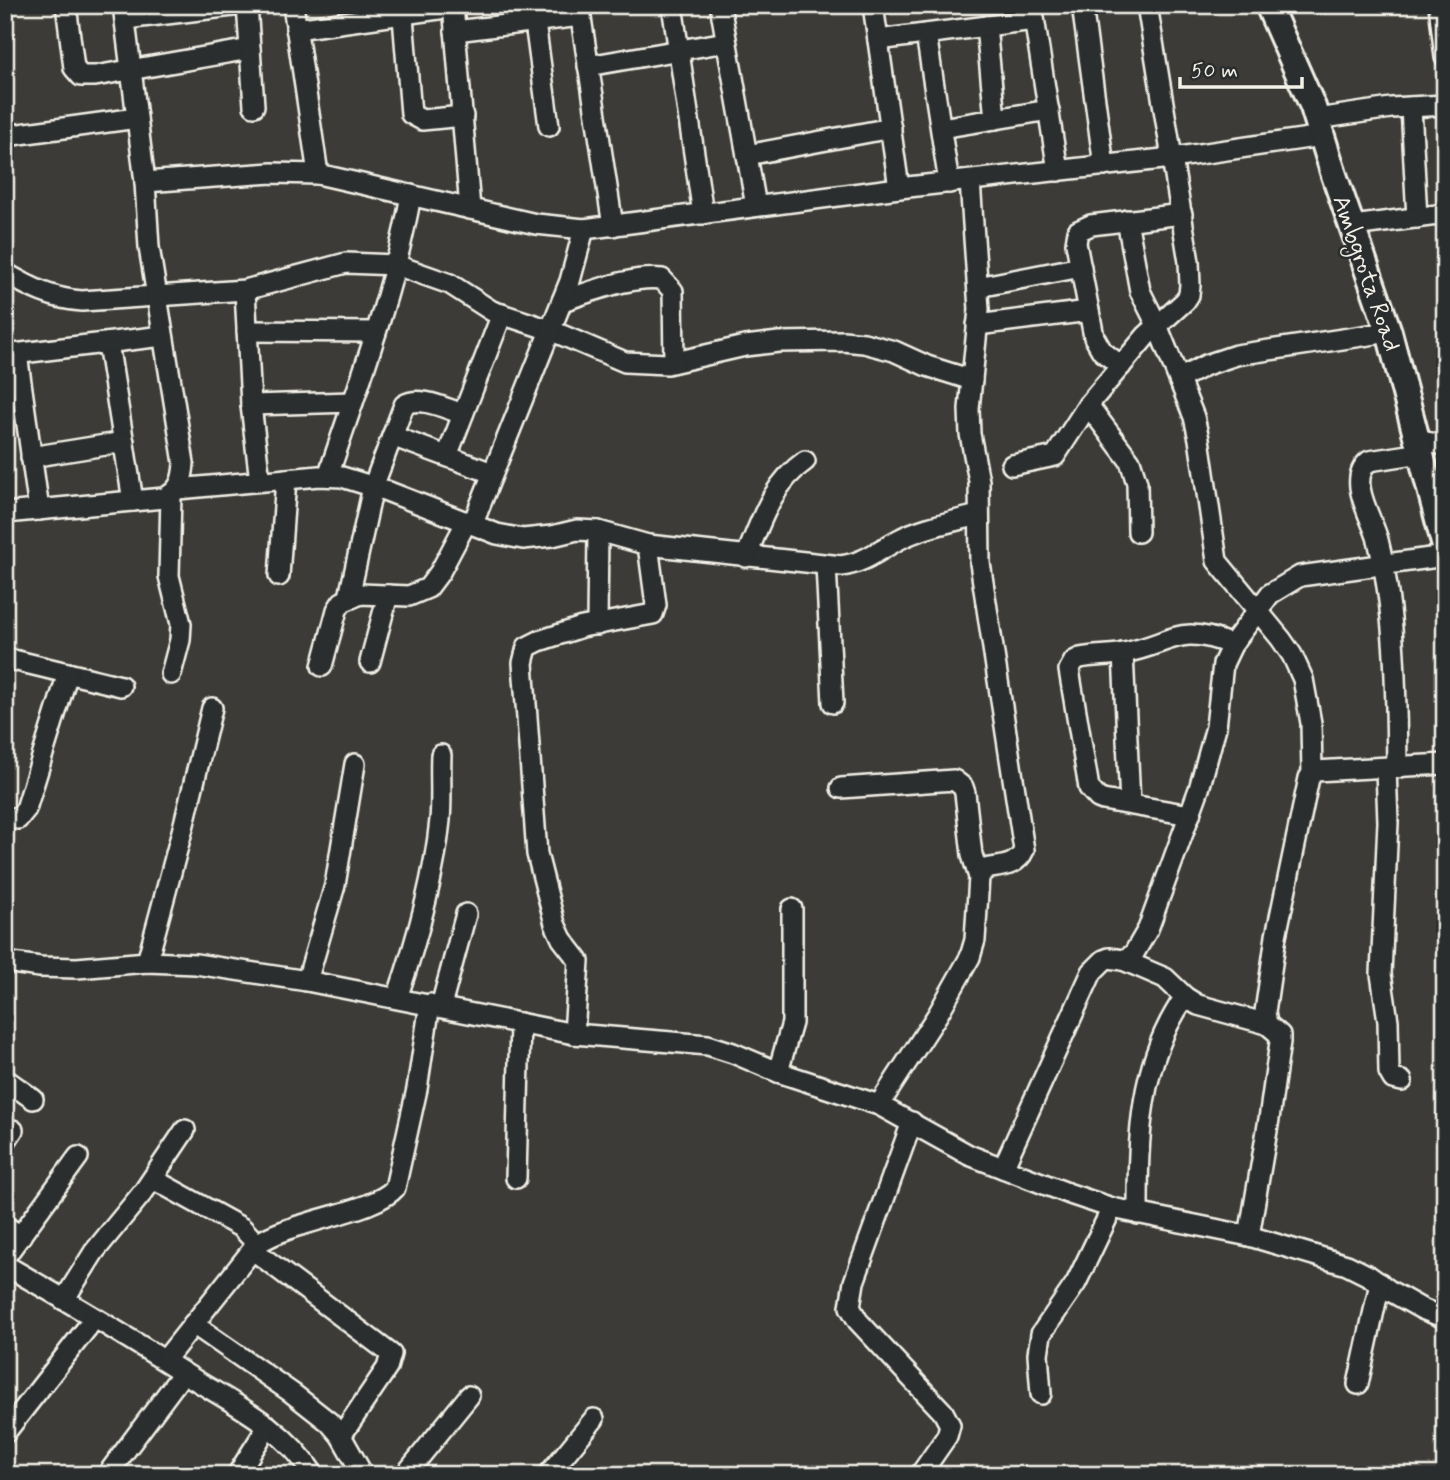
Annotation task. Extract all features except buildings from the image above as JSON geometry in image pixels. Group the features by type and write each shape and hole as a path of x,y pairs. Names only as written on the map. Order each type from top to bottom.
{"main road":[{"name":"Ambgrota Road","path":"1268,5 1320,128 1389,332 1444,543"}],"street":[{"path":"66,5 77,73 87,77 250,50"},
{"path":"171,674 180,640 181,624 169,576 175,492 182,480 184,463 156,295 124,12 241,5"},
{"path":"247,5 254,106"},
{"path":"293,5 318,174"},
{"path":"672,5 703,214"},
{"path":"720,5 756,206"},
{"path":"873,5 899,188"},
{"path":"1082,5 1104,166"},
{"path":"1012,465 1055,456 1088,405 1157,325 1185,302 1189,295 1189,262 1147,5"},
{"path":"1439,5 1445,57"},
{"path":"296,29 403,10 453,6 470,209"},
{"path":"403,10 411,114 415,118 433,120 463,116"},
{"path":"455,31 535,23 580,11 613,226"},
{"path":"878,40 986,26 1033,13 1058,171"},
{"path":"535,23 549,126"},
{"path":"986,26 995,119"},
{"path":"926,34 949,183"},
{"path":"588,66 726,42"},
{"path":"145,182 272,173 318,174 536,224 584,229 899,188 1172,158 1411,107 1445,105"},
{"path":"1411,107 1417,218"},
{"path":"941,128 1049,110"},
{"path":"5,136 137,118"},
{"path":"747,155 891,128"},
{"path":"970,181 978,287 969,409 970,434 979,481 980,563 1024,850 1018,860 985,869 979,877"},
{"path":"328,476 396,265 411,195"},
{"path":"1121,366 1098,346 1094,337 1076,243 1078,231 1091,225 1182,214"},
{"path":"1353,226 1445,214"},
{"path":"1127,220 1140,291 1180,379 1199,439 1217,561 1292,655 1303,679 1311,723 1312,773 1305,789 1293,863 1276,936 1265,1012 1267,1024"},
{"path":"322,666 337,610 342,602 360,594 409,596 428,588 470,522 562,301 584,229"},
{"path":"5,273 46,295 61,300 82,301 245,290 346,263 396,265 450,284 482,306 550,330 625,362 674,362 745,346 779,342 843,341 894,351 927,366 972,380"},
{"path":"978,287 1081,267"},
{"path":"562,301 611,285 662,279 673,290 674,362"},
{"path":"245,290 251,405 260,481"},
{"path":"977,325 1089,311"},
{"path":"447,456 502,314"},
{"path":"247,331 376,332"},
{"path":"1180,379 1206,365 1236,355 1389,332"},
{"path":"39,510 11,354 163,336"},
{"path":"108,343 133,501"},
{"path":"349,597 373,487 402,408 408,402 419,401 463,414"},
{"path":"251,405 353,402"},
{"path":"1088,405 1130,461 1137,483 1138,533"},
{"path":"392,436 492,473"},
{"path":"31,457 124,442"},
{"path":"1402,1081 1393,1079 1389,1072 1388,1021 1381,974 1392,768 1393,638 1383,564 1377,537 1362,496 1359,477 1369,461 1419,447 1445,445"},
{"path":"747,557 776,489 792,470 805,461"},
{"path":"5,513 164,498 175,492 328,476 342,477 373,487 498,534 523,539 577,530 598,531 648,545 842,566 855,564 898,540 941,524 978,515"},
{"path":"279,576 286,479"},
{"path":"597,625 598,531"},
{"path":"1123,960 1133,955 1148,929 1190,815 1216,727 1221,700 1221,671 1232,645 1270,594 1300,576 1383,564 1444,543"},
{"path":"574,1034 579,961 555,925 537,854 523,663 527,647 531,644 597,625 647,617 655,611 648,545"},
{"path":"826,565 833,703"},
{"path":"370,662 388,595"},
{"path":"1190,815 1098,799 1089,788 1069,676 1071,665 1080,658 1123,653 1195,633 1209,635 1232,645"},
{"path":"1123,653 1130,804"},
{"path":"5,658 121,686"},
{"path":"5,817 18,819 26,809 68,673"},
{"path":"147,962 212,708"},
{"path":"397,998 417,939 427,898 440,821 441,755"},
{"path":"307,981 335,885 355,764"},
{"path":"1312,773 1445,764"},
{"path":"841,788 954,780 963,787 965,793 972,855 979,877 975,940 970,957 938,1014 879,1105"},
{"path":"778,1072 792,1023 792,909"},
{"path":"164,1360 255,1247 269,1236 370,1203 390,1193 394,1188 436,1005 466,914"},
{"path":"1003,1168 1092,972 1104,960 1123,960 1165,978 1198,1005 1267,1024 1280,1035 1249,1236"},
{"path":"5,962 77,968 147,962 196,964 307,981 574,1034 708,1045 778,1072 879,1105 969,1155 1070,1195 1112,1208 1249,1236 1347,1265 1422,1309 1445,1318"},
{"path":"1138,1213 1138,1141 1144,1092 1167,1025 1185,997"},
{"path":"516,1178 520,1023"},
{"path":"5,1079 33,1099"},
{"path":"912,1122 855,1282 850,1307 858,1321 943,1412 950,1425 947,1436 920,1475"},
{"path":"64,1300 94,1252 153,1179 185,1130"},
{"path":"5,1257 13,1231 78,1157"},
{"path":"153,1179 242,1228 255,1247 391,1354 382,1376 341,1436"},
{"path":"1041,1395 1038,1354 1041,1335 1076,1283 1112,1208"},
{"path":"5,1265 268,1426 296,1450 314,1475"},
{"path":"1358,1384 1380,1283"},
{"path":"5,1433 94,1319"},
{"path":"193,1324 329,1422 341,1436 363,1475"},
{"path":"107,1475 183,1373"},
{"path":"405,1475 469,1396"},
{"path":"548,1475 594,1419"},
{"path":"237,1475 268,1426"}]}
